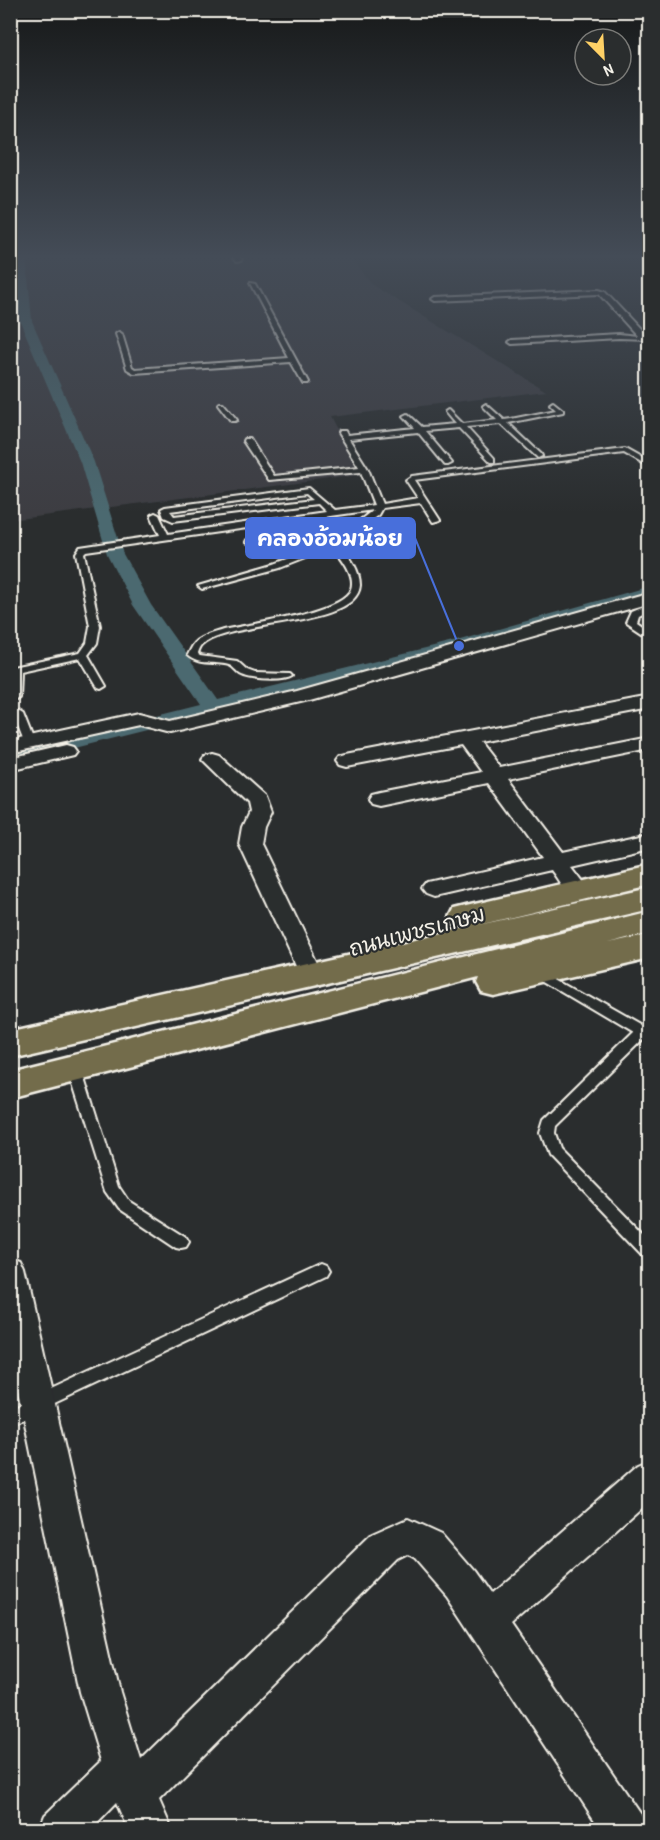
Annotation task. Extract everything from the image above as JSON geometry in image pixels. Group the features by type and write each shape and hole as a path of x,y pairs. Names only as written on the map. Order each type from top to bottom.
{"main road":[{"name":"ถนนเพชรเกษม","path":"189,1003 306,962 434,925 650,874"},
{"name":"ถนนเพชรเกษม","path":"10,1043 650,898"},
{"path":"10,1084 650,922"},
{"path":"202,1037 540,972 650,946"}],"street":[{"path":"20,745 157,724 302,696 650,597"},
{"path":"347,761 650,703"},
{"path":"10,764 157,724"},
{"path":"466,738 579,890"},
{"path":"379,800 650,744"},
{"path":"212,759 257,801 260,812 253,826 250,844 306,962"},
{"path":"434,889 650,840"},
{"path":"10,1272 24,1409 100,1692 129,1781 151,1830"},
{"path":"486,1622 650,1477"},
{"path":"60,1830 129,1781 385,1547 408,1536 428,1546 460,1583 626,1830"}],"lane":[{"path":"121,342 129,368 134,370 294,360"},
{"path":"284,342 305,382"},
{"path":"221,404 233,420"},
{"path":"379,506 364,469 343,434 502,422 561,411 553,404"},
{"path":"486,406 538,456"},
{"path":"448,411 491,460"},
{"path":"408,416 448,463"},
{"path":"247,441 272,478 364,469"},
{"path":"436,520 410,480 412,478 618,451 630,453 650,466"},
{"path":"319,501 173,519 168,517 165,509 309,490 332,513"},
{"path":"14,698 15,669 83,656 94,637 95,626 80,553 89,546 423,500"},
{"path":"202,586 277,566 335,544 375,513 379,506"},
{"path":"155,515 164,535"},
{"path":"250,542 335,544"},
{"path":"287,676 254,676 244,672 234,663 198,659 192,656 191,650 194,645 205,640 333,608 350,599 355,591 355,580 349,562 335,544"},
{"path":"650,606 635,611 631,622 650,635"},
{"path":"83,656 101,686"},
{"path":"18,714 20,745"},
{"path":"540,972 646,1035 549,1124 547,1133 553,1151 650,1252"},
{"path":"75,1068 112,1188 124,1205 181,1242"},
{"path":"24,1409 321,1270"}],"shaded area":[{"path":"10,342 465,342 546,391 330,417 360,475 11,520"}],"waterway":[{"path":"35,342 87,462 115,554 142,605 213,707"},
{"path":"10,758 459,646 650,591"}],"place":[{"name":"คลองอ้อมน้อย","path":"459,646"}]}
